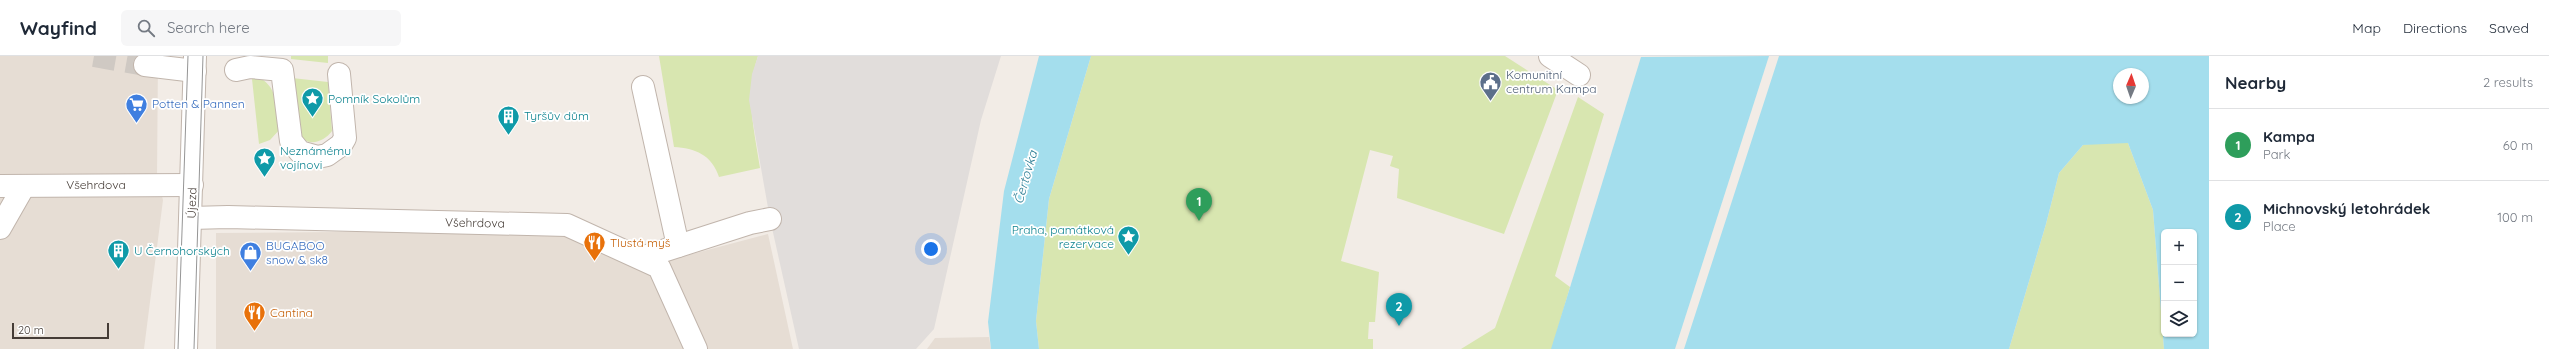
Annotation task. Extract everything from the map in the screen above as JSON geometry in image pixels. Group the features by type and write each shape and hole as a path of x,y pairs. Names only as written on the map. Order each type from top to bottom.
{"street":[{"path":"1550,56 1579,74"},
{"path":"145,65 195,63"},
{"name":"Újezd","path":"186,349 195,63"},
{"path":"236,70 250,67 282,70 291,141 300,152 318,157 335,151 345,138 339,74"},
{"path":"643,87 678,246"},
{"name":"Všehrdova","path":"0,186 192,185"},
{"path":"0,228 24,186"},
{"name":"Všehrdova","path":"191,218 228,216 568,225 659,267 696,349"},
{"path":"641,258 750,223 770,219"}],"shaded area":[{"path":"0,56 158,56 157,178 163,200 144,349 0,349"},
{"path":"758,56 1001,56 981,120 934,329 916,349 799,349 770,219 749,100 752,74"},
{"path":"563,230 639,268 768,234 793,349 216,349 216,233"},
{"path":"989,337 991,349 927,349 935,338"}],"green space":[{"path":"291,56 328,56 328,63 291,59"},
{"path":"659,56 758,56 754,71 751,98 753,126 760,168 719,177 712,163 702,154 689,149 674,147"},
{"path":"1091,56 1505,56 1558,90 1504,234 1397,198 1399,169 1390,166 1393,156 1370,150 1341,261 1379,272 1375,322 1369,322 1368,339 1373,339 1373,349 1039,349 1036,321 1049,199"},
{"path":"260,78 266,82 274,93 281,128 270,140 259,144 252,79"},
{"path":"292,78 328,82 332,131 320,141 306,141 299,132 295,112"},
{"path":"1578,97 1604,114 1555,276 1570,287 1552,349 1461,349 1495,328"},
{"path":"2105,142 2128,143 2153,210 2161,311 2161,337 2163,337 2164,349 2009,349 2046,224 2059,173 2083,145"}],"water":[{"name":"Čertovka","path":"1039,56 1091,56 1049,199 1036,321 1039,349 991,349 988,322 1004,191"},
{"path":"1769,56 1675,349 1551,349 1641,57"},
{"path":"1779,56 2209,56 2209,349 2164,349 2163,337 2197,337 2197,229 2161,229 2161,311 2153,210 2128,143 2083,145 2059,173 2046,224 2009,349 1684,349"}],"tunnel":[{"path":"94,56 145,65"}],"tram line":[{"path":"178,349 188,56"},
{"path":"194,349 203,56"}],"place":[{"name":"Komunitní centrum Kampa","path":"1490,102"},
{"name":"Pomník Sokolům","path":"312,118"},
{"name":"Potten & Pannen","path":"137,124"},
{"name":"Tyršův dům","path":"508,136"},
{"name":"Neznámému vojínovi","path":"265,178"},
{"name":"Kampa","path":"1199,221"},
{"name":"Praha, památková rezervace","path":"1129,256"},
{"name":"Tlustá myš","path":"594,262"},
{"name":"U Černohorských","path":"118,270"},
{"name":"BUGABOO snow & sk8","path":"250,272"},
{"name":"Michnovský letohrádek","path":"1399,326"},
{"name":"Cantina","path":"254,332"}]}
